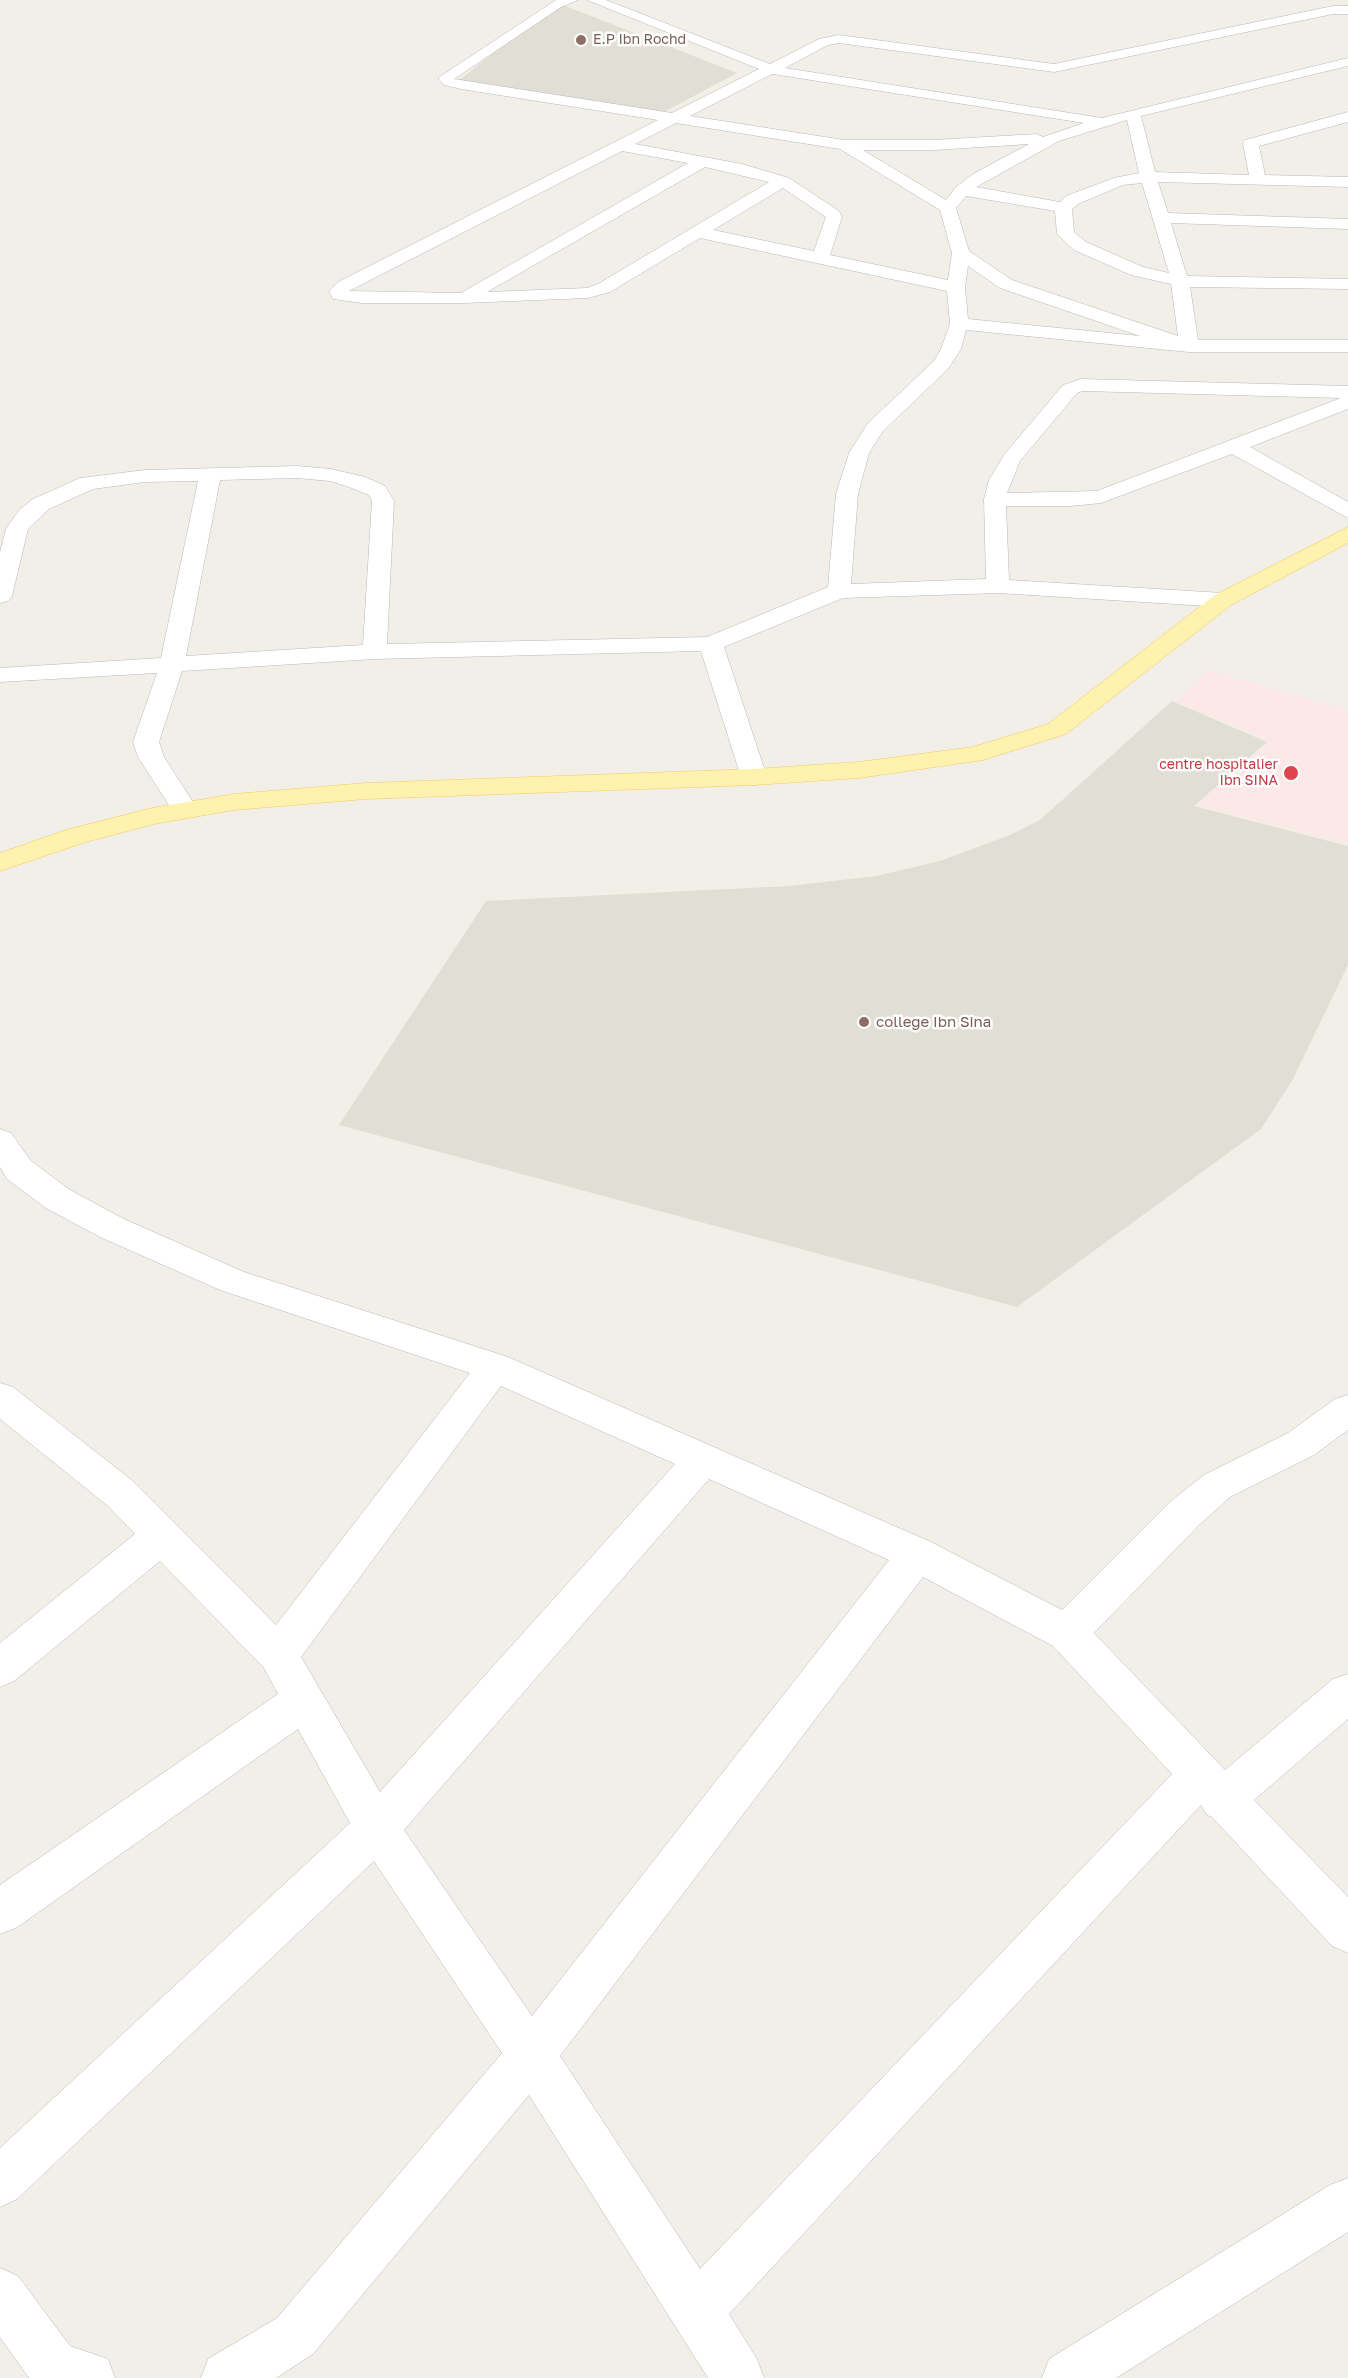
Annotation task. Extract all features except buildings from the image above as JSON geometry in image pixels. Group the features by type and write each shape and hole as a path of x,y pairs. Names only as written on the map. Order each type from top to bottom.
{"main road":[{"path":"0,862 76,836 152,816 234,802 366,791 754,777 859,770 974,755 1012,746 1056,729 1086,709 1223,600 1348,534"}],"street":[{"path":"571,0 556,4 445,78 449,82 461,85 844,145 934,145 1053,138"},
{"path":"594,0 772,70 1104,122"},
{"path":"783,181 604,288 588,293 464,298 347,297 339,295 338,291 824,42 839,39 1041,67 1070,67 1333,10 1348,10"},
{"path":"948,208 962,190 1017,155 1053,138 1133,113 1348,62"},
{"path":"1133,113 1148,177 1180,280 1189,346"},
{"path":"1257,180 1251,143 1348,117"},
{"path":"839,591 847,494 859,453 875,427 941,365 951,349 960,324 956,287 961,253 948,208 844,145"},
{"path":"621,146 742,169 783,181 831,211 834,217 820,260"},
{"path":"464,298 702,162"},
{"path":"1348,182 1148,177 1120,181 1094,190 1072,200 1064,208 1066,234 1080,246 1137,271 1180,280 1348,284"},
{"path":"962,190 1064,208"},
{"path":"1161,218 1348,224"},
{"path":"698,232 820,260 956,287"},
{"path":"961,253 1006,284 1189,346"},
{"path":"960,324 1189,346 1348,346"},
{"path":"998,586 995,499 1000,480 1011,459 1070,389 1081,385 1348,392"},
{"path":"995,499 1071,500 1101,497 1348,402"},
{"path":"1234,446 1348,511"},
{"path":"0,596 16,529 27,515 41,504 96,481 145,476 297,472 331,475 357,482 377,491 383,501 375,652"},
{"path":"185,810 157,767 147,742 172,665 210,475"},
{"path":"0,675 375,652 711,644 839,591 998,586 1223,600"},
{"path":"711,644 754,777"},
{"path":"0,696 73,670"},
{"path":"0,1142 19,1170 58,1199 131,1237 232,1281 495,1367 916,1554 1067,1633 1211,1788 1348,1930"},
{"path":"278,1655 495,1367"},
{"path":"0,1398 122,1494 278,1655 377,1828 531,2055 697,2310 738,2378"},
{"path":"1067,1633 1185,1513 1217,1486 1301,1444 1348,1410"},
{"path":"0,2182 377,1828 703,1459"},
{"path":"0,1668 162,1536"},
{"path":"227,2378 295,2336 531,2055 916,1554"},
{"path":"697,2310 1211,1788 1348,1693"},
{"path":"0,1912 303,1701"},
{"path":"1068,2378 1348,2203"},
{"path":"0,2294 53,2367 89,2378"}],"shaded area":[{"name":"E.P Ibn Rochd","path":"563,5 737,73 662,113 457,82 551,7"},
{"name":"centre hospitalier Ibn SINA","path":"1208,670 1348,710 1348,843 1197,805 1270,741 1176,701"},
{"name":"college Ibn Sina","path":"1172,701 1267,742 1194,806 1348,846 1348,965 1293,1079 1261,1129 1017,1307 339,1125 486,901 789,886 876,876 940,861 1010,835 1040,820"}],"place":[{"name":"E.P Ibn Rochd","path":"581,40"},
{"name":"centre hospitalier Ibn SINA","path":"1291,773"},
{"name":"college Ibn Sina","path":"864,1022"}]}
